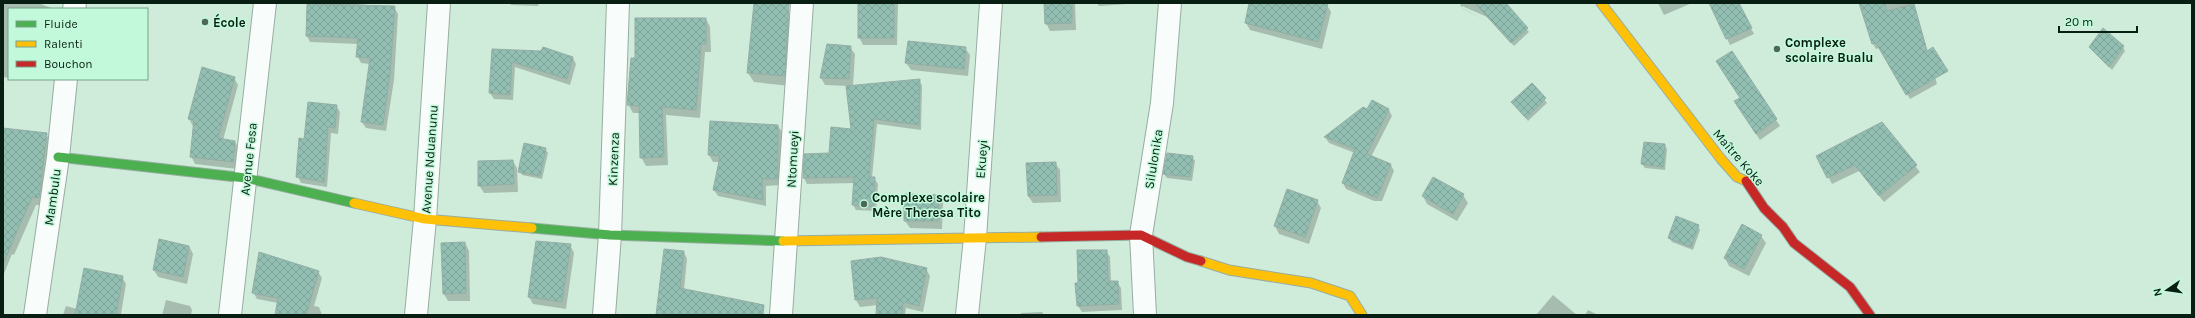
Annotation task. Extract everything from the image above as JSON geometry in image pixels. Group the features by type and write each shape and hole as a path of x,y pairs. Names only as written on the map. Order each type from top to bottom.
{"street":[{"name":"Avenue Fesa","path":"230,315 265,3"},
{"name":"Avenue Nduanunu","path":"416,315 425,219 439,3"},
{"name":"Kinzenza","path":"604,315 610,235 618,3"},
{"name":"Ntomueyi","path":"781,315 788,240 802,3"},
{"name":"Ekueyi","path":"967,315 975,238 991,3"},
{"name":"Silulonika","path":"1146,315 1141,235 1162,104 1170,3"},
{"name":"Maître Koke","path":"1601,3 1720,159 1737,177 1747,182 1764,208 1783,227 1794,243 1850,287 1870,315"},
{"name":"Mambulu","path":"35,315 58,157 66,80"},
{"path":"58,157 246,178 425,219 610,235 788,240 1141,235 1187,257 1229,270 1311,283 1350,296 1356,303 1362,315"}],"building":[{"path":"754,3 789,3 785,76 747,73"},
{"path":"858,3 894,3 894,38 858,38"},
{"path":"1044,3 1072,3 1072,23 1045,24"},
{"path":"1249,3 1328,3 1318,42 1245,23"},
{"path":"1475,3 1506,3 1528,28 1511,43"},
{"path":"1709,3 1739,3 1752,28 1726,39"},
{"path":"1859,3 1885,3 1887,11 1914,4 1927,51 1933,47 1948,71 1906,95 1876,43 1872,44"},
{"path":"307,4 395,6 390,73 383,125 361,122 370,58 356,57 358,38 306,36"},
{"path":"635,18 706,18 706,44 701,44 696,110 662,107 664,157 640,158 639,106 627,105 631,58 635,58"},
{"path":"2103,28 2124,46 2109,67 2089,47"},
{"path":"908,41 966,47 964,69 905,63"},
{"path":"827,44 851,46 849,79 820,78"},
{"path":"543,47 573,57 567,79 512,62 510,95 489,93 492,49 541,51"},
{"path":"1732,51 1777,119 1756,134 1734,101 1740,98 1716,61"},
{"path":"202,67 235,77 218,138 235,141 233,162 190,157 194,120 188,119"},
{"path":"920,79 919,125 874,119 869,177 875,177 873,206 852,205 854,177 803,178 804,154 829,153 831,127 851,129 846,86"},
{"path":"1532,83 1546,98 1526,118 1511,102"},
{"path":"1372,100 1389,109 1367,154 1391,164 1377,198 1342,183 1355,149 1324,137 1363,107 1367,109"},
{"path":"308,102 337,105 335,128 328,127 324,182 296,177 299,138 304,139"},
{"path":"710,121 778,125 778,179 762,179 763,200 713,190 720,156 708,155"},
{"path":"1882,122 1917,165 1879,196 1855,165 1827,178 1816,156"},
{"path":"3,128 47,133 39,198 32,197 3,264"},
{"path":"1644,142 1665,144 1663,167 1641,164"},
{"path":"524,143 546,148 540,176 518,172"},
{"path":"1167,153 1193,156 1190,177 1163,174"},
{"path":"513,160 514,184 478,186 478,161"},
{"path":"1056,162 1057,195 1028,196 1026,163"},
{"path":"1433,177 1464,194 1453,214 1422,196"},
{"path":"1287,189 1318,200 1305,237 1274,226"},
{"path":"904,194 939,195 938,221 904,221"},
{"path":"1676,216 1699,225 1691,247 1668,238"},
{"path":"1742,224 1762,235 1744,269 1724,258"},
{"path":"159,239 189,246 183,277 153,270"},
{"path":"536,241 571,244 562,302 528,297"},
{"path":"465,242 466,293 443,294 441,243"},
{"path":"664,249 684,251 680,288 764,305 763,315 656,315"},
{"path":"1077,250 1107,250 1108,281 1118,281 1119,304 1077,306 1075,283 1078,283"},
{"path":"259,252 319,271 306,315 275,315 278,298 252,293"},
{"path":"881,257 927,268 919,306 903,302 902,315 876,315 877,298 855,300 851,261"},
{"path":"84,268 123,276 116,315 75,315"}],"traffic: fast":[{"path":"58,157 246,178 354,203"},
{"path":"532,228 610,235 783,241"}],"traffic: slow":[{"path":"1601,3 1721,159 1737,177 1746,181"},
{"path":"354,203 425,219 532,228"},
{"path":"783,241 1041,237"},
{"path":"1201,261 1229,270 1311,283 1350,296 1362,315"}],"traffic: jam":[{"path":"1746,181 1764,208 1783,227 1794,243 1850,287 1870,315"},
{"path":"1041,237 1141,235 1187,257 1201,261"}],"place":[{"name":"École","path":"205,22"},
{"name":"Complexe scolaire Bualu","path":"1777,49"},
{"name":"Complexe scolaire Mère Theresa Tito","path":"864,204"}]}
